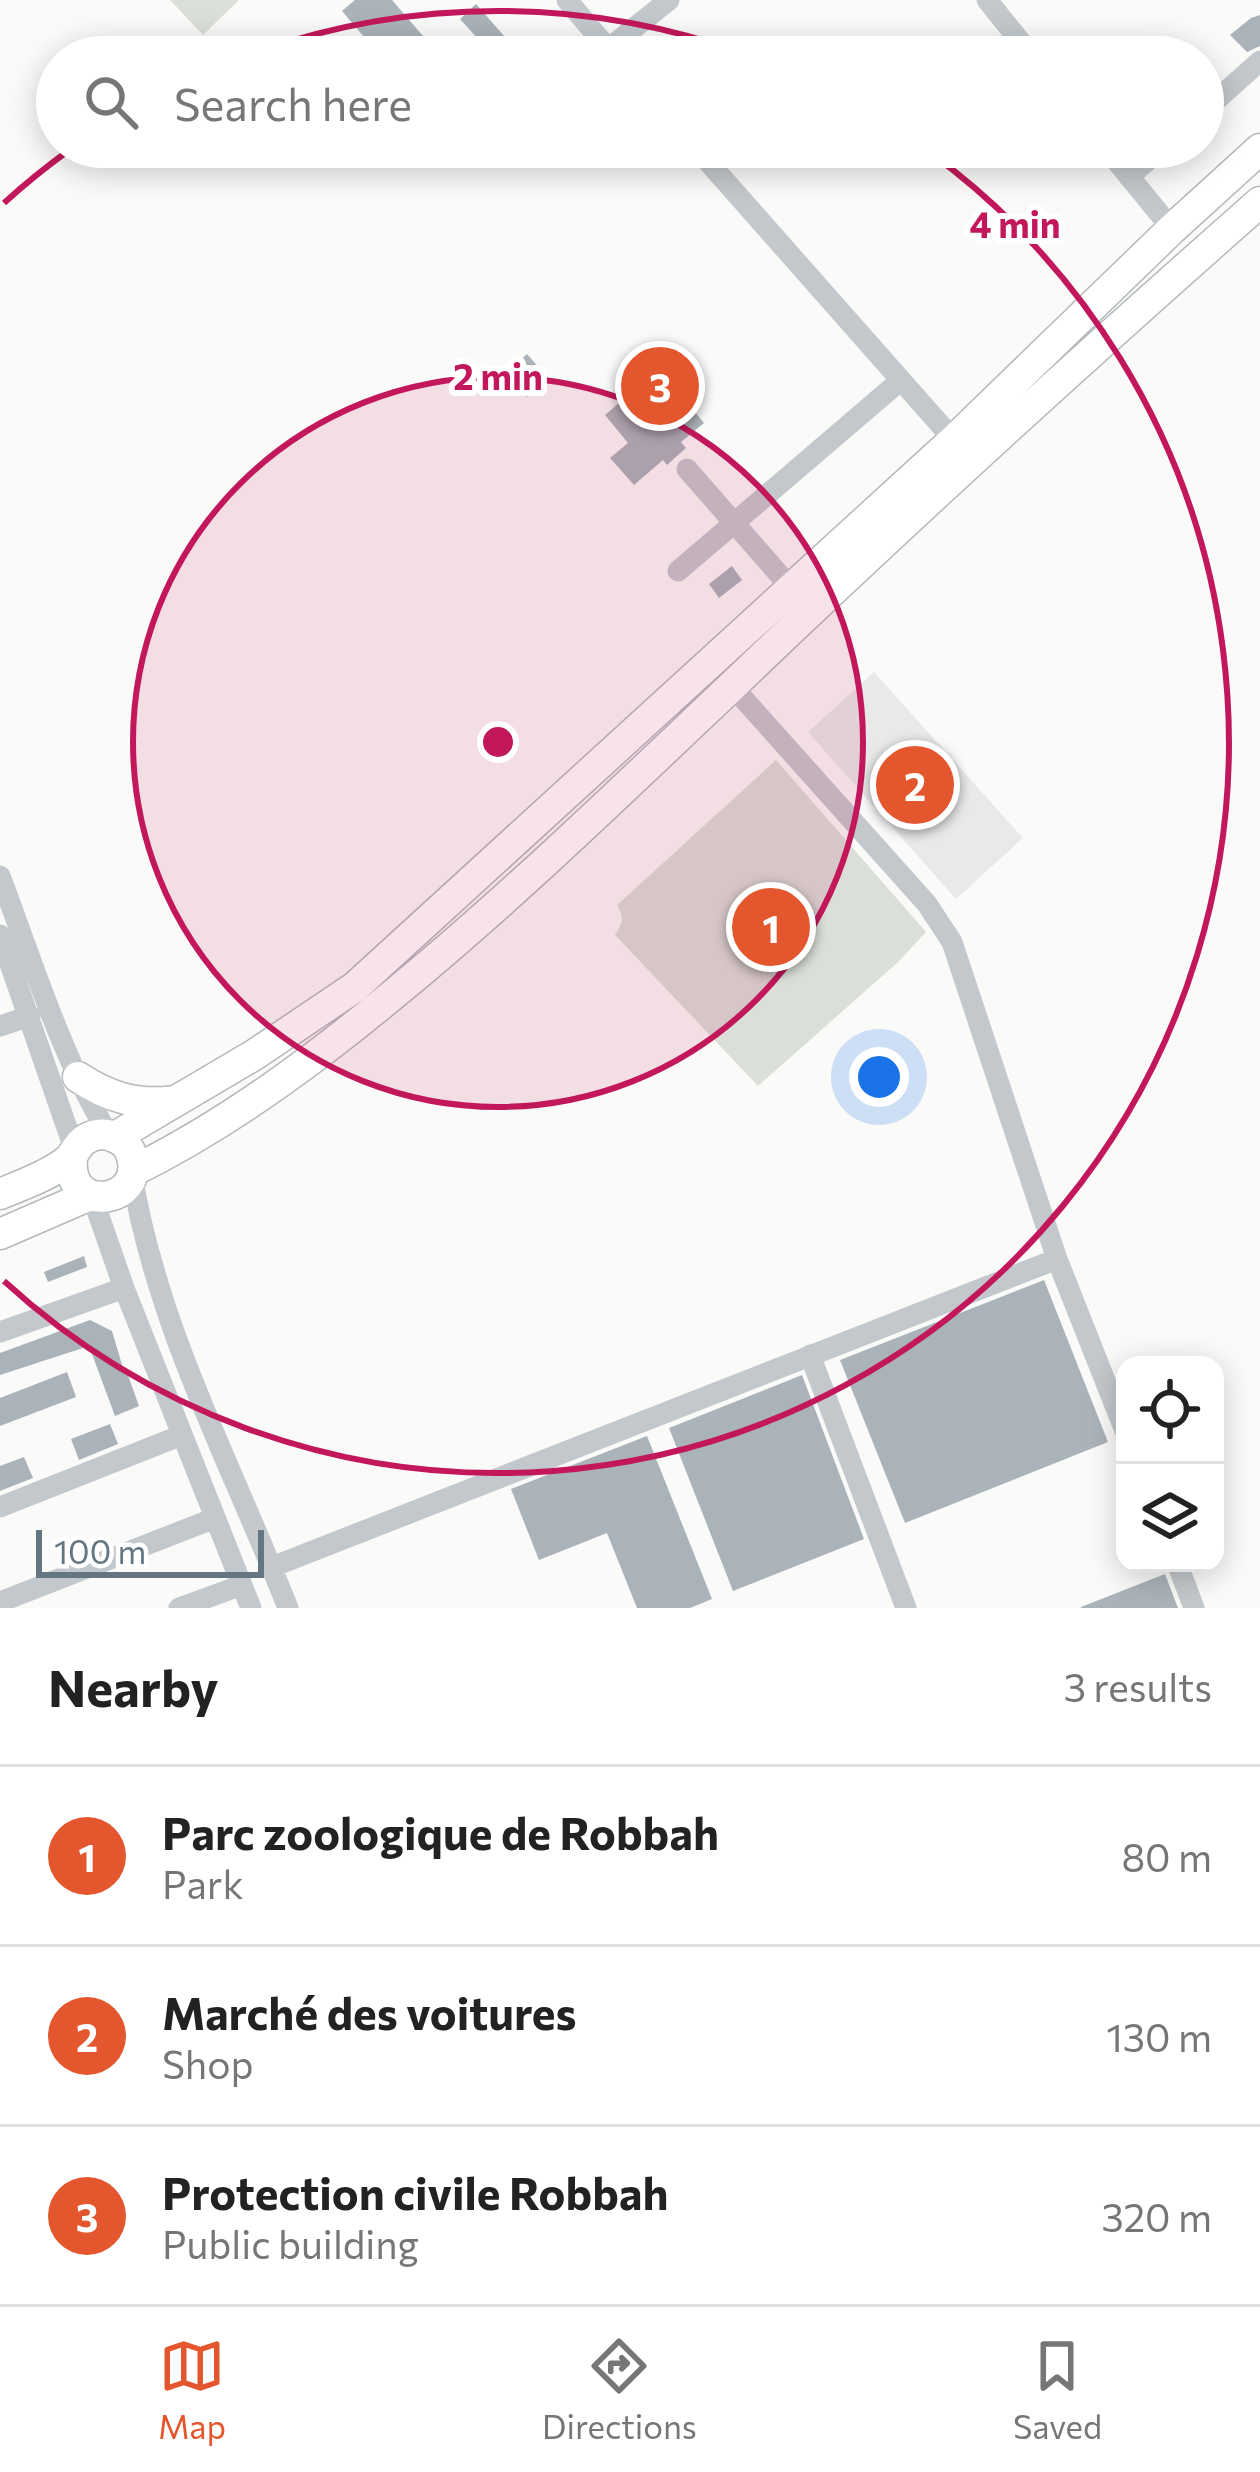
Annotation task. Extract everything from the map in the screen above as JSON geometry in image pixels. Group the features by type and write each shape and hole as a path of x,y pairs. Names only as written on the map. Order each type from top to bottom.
{"highway":[{"path":"73,1155 72,1176 82,1190 100,1198 116,1194 133,1173 285,1080 329,1047 493,911 732,686 1172,229 1260,149"},
{"path":"0,1195 73,1155 86,1139 112,1136 179,1100 356,987 791,589 1084,357 1260,202"},
{"path":"78,1076 96,1089 136,1102 179,1100"},
{"path":"112,1136 131,1155 133,1173"},
{"path":"0,1234 91,1195"}],"street":[{"path":"566,0 597,36"},
{"path":"630,36 669,0"},
{"path":"988,0 1016,36"},
{"path":"1224,93 1260,61"},
{"path":"714,168 963,450"},
{"path":"1122,168 1172,229"},
{"path":"1129,177 1139,168"},
{"path":"678,571 901,380"},
{"path":"687,470 791,589"},
{"path":"732,686 927,904 952,942 1057,1259 1116,1409"},
{"path":"0,876 78,1076 112,1136"},
{"path":"0,935 73,1155"},
{"path":"0,1026 30,1016"},
{"path":"133,1173 159,1290 288,1608"},
{"path":"91,1195 251,1608"},
{"path":"272,1567 1057,1259"},
{"path":"0,1332 124,1288"},
{"path":"810,1355 906,1608"},
{"path":"0,1508 182,1436"},
{"path":"0,1602 215,1518"},
{"path":"1181,1572 1195,1608"},
{"path":"179,1608 242,1585"}],"shaded area":[{"path":"170,0 239,0 203,35"},
{"path":"874,672 1023,838 956,899 808,732"},
{"path":"776,760 926,932 758,1086 615,935 622,921 617,905"}],"building":[{"path":"355,0 392,0 423,36 363,36 342,11"},
{"path":"476,4 504,36 475,36 460,19"},
{"path":"1260,15 1260,46 1247,52 1230,35"},
{"path":"527,354 548,378 527,397 506,373"},
{"path":"645,381 675,415 688,404 704,423 681,442 686,448 667,465 663,460 634,485 610,458 628,443 605,415"},
{"path":"732,566 742,580 719,598 709,584"},
{"path":"84,1256 87,1267 48,1282 44,1272"},
{"path":"1044,1280 1108,1442 905,1523 840,1360"},
{"path":"90,1320 112,1331 139,1406 115,1416 89,1346 0,1375 0,1353"},
{"path":"67,1372 76,1397 0,1426 0,1398"},
{"path":"802,1375 864,1539 733,1591 669,1428"},
{"path":"110,1424 118,1444 79,1460 71,1439"},
{"path":"647,1436 712,1599 690,1608 637,1608 607,1533 539,1560 511,1489"},
{"path":"24,1457 33,1478 0,1491 0,1466"},
{"path":"1165,1574 1178,1608 1081,1608 1081,1607"}],"place":[{"name":"Protection civile Robbah","path":"660,386"},
{"name":"Marché des voitures","path":"915,785"},
{"name":"Parc zoologique de Robbah","path":"771,927"}]}
